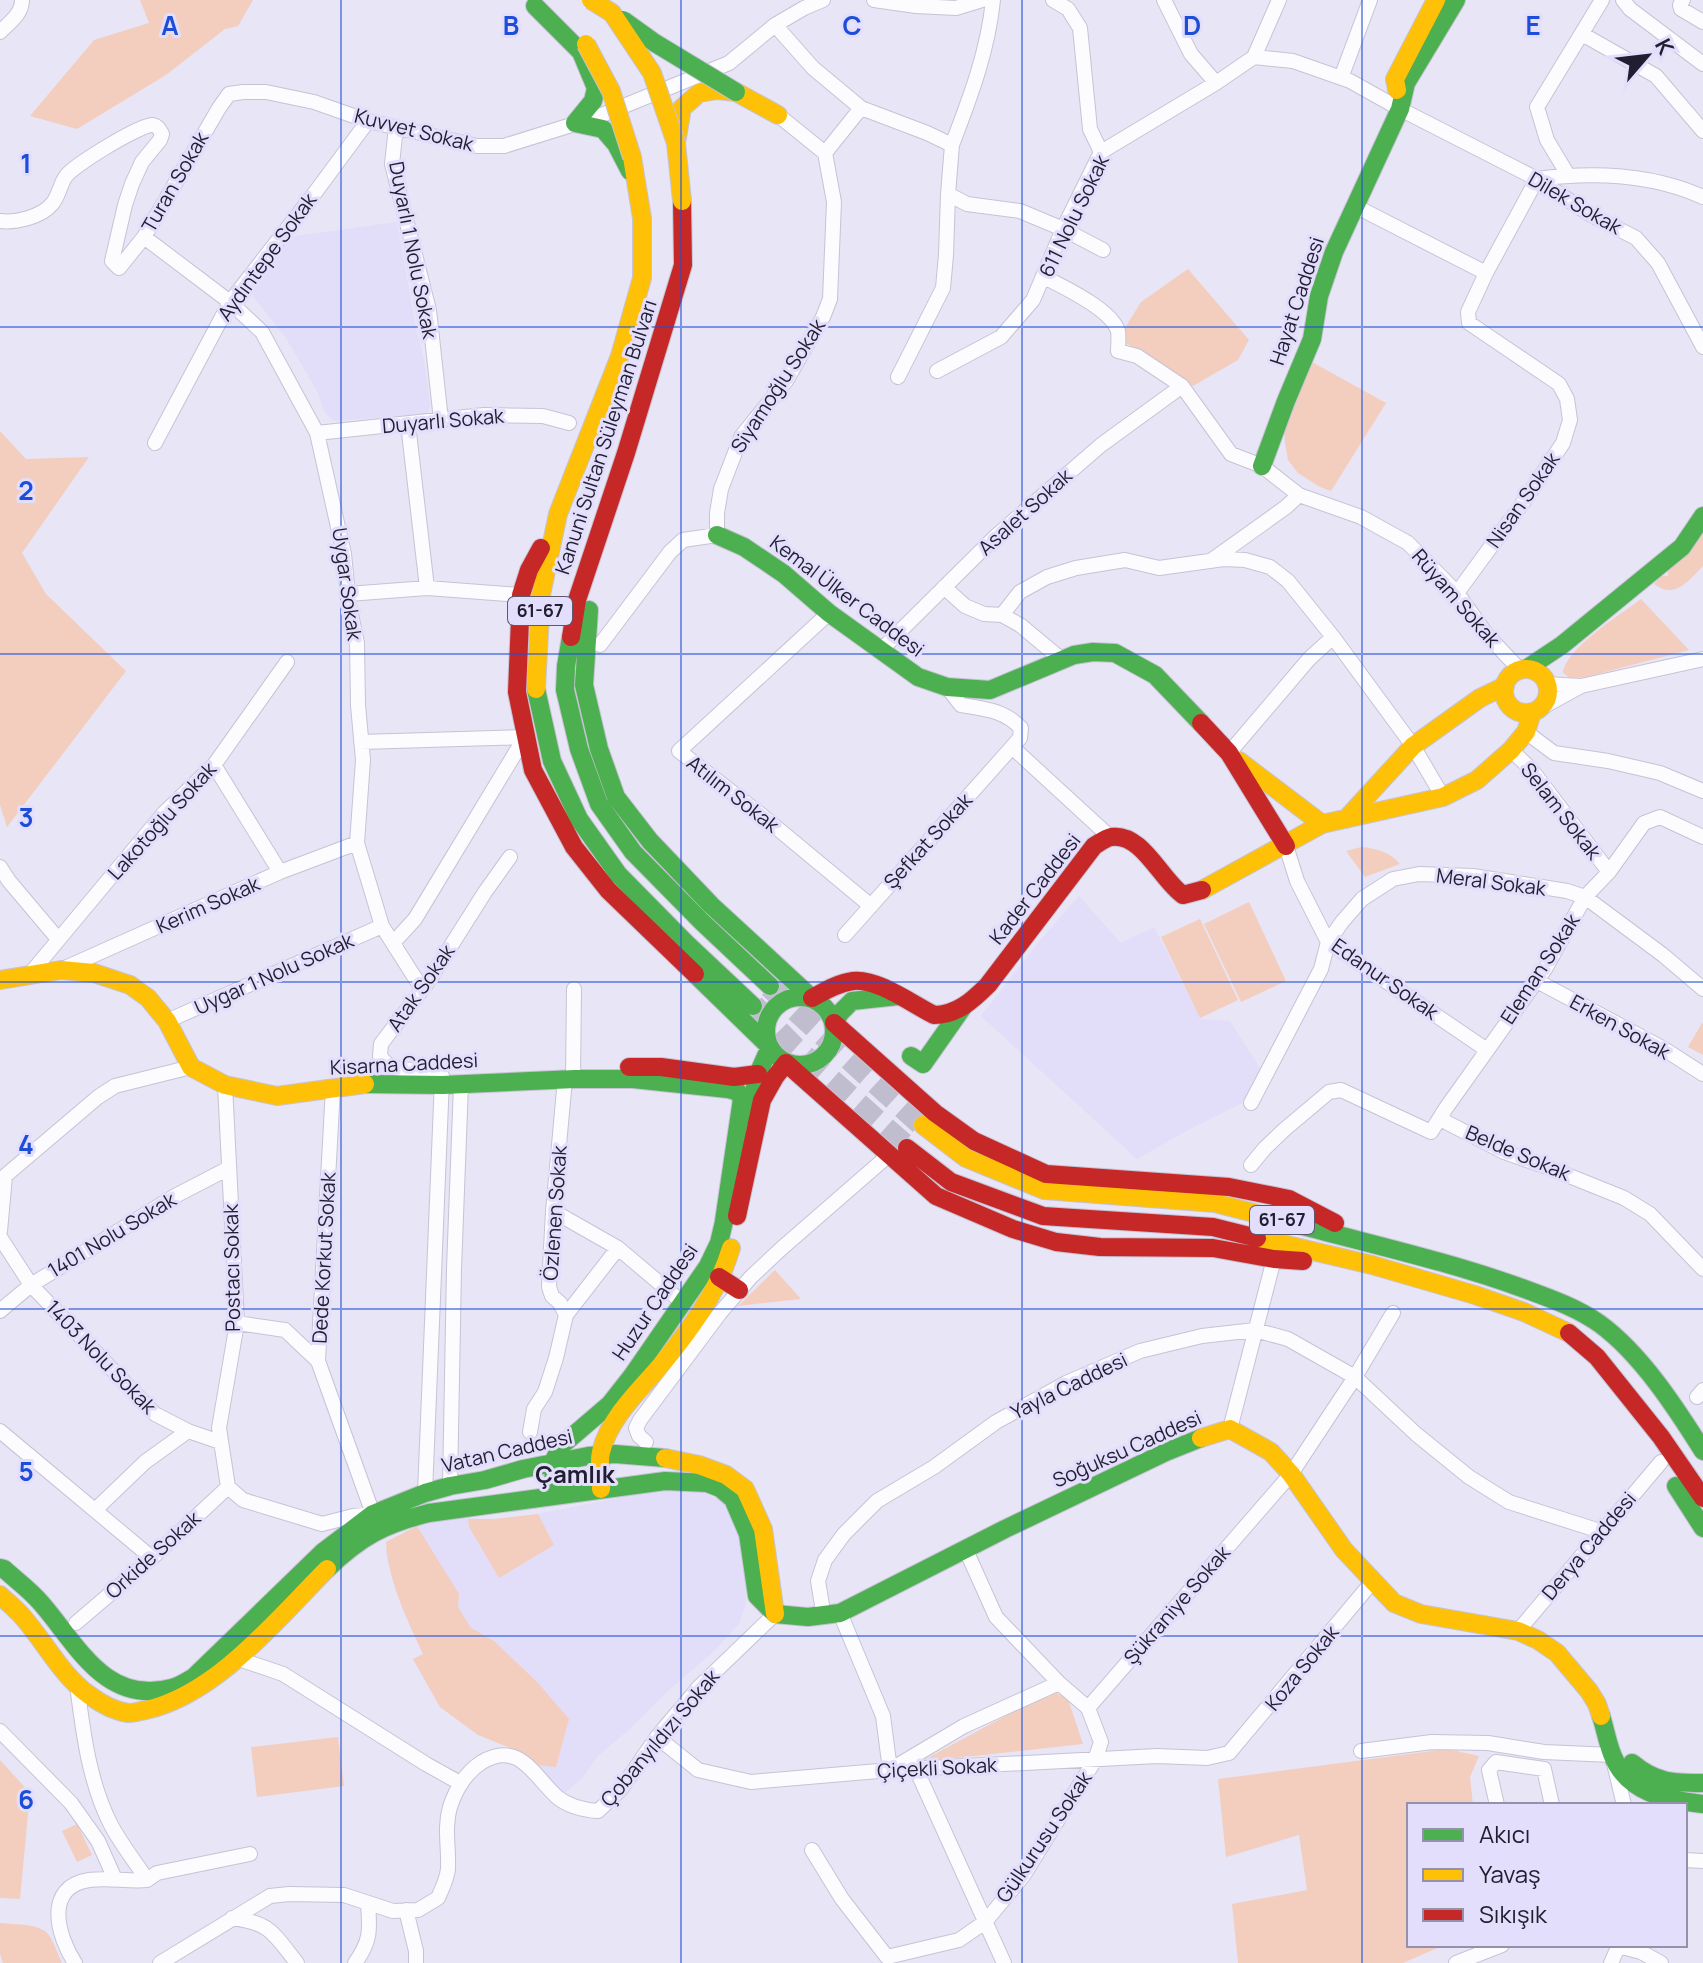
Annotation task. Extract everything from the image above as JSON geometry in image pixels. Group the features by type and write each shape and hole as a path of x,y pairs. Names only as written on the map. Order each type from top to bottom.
{"street":[{"path":"0,32 18,15 22,0"},
{"name":"Kanuni Sultan Süleyman Bulvarı","path":"591,0 612,13 652,73 676,143 682,201 683,265 577,600 565,690 579,749 599,804 633,852 770,986"},
{"name":"Kuvvet Sokak","path":"229,94 266,92 314,102 368,121 477,146 504,146 597,117 729,63 775,25 823,0"},
{"path":"874,0 956,8 982,0"},
{"path":"898,377 943,288 952,145 973,91 993,0"},
{"path":"1053,0 1068,9 1080,28 1090,129 1101,152"},
{"path":"1164,0 1191,54 1216,83"},
{"name":"611 Nolu Sokak","path":"937,371 1001,337 1033,300 1101,152 1254,57 1279,0"},
{"path":"1341,78 1370,0"},
{"name":"Hayat Caddesi","path":"1400,109 1395,79 1436,0"},
{"name":"Hayat Caddesi","path":"1262,466 1312,339 1319,296 1334,252 1400,109 1406,83 1456,0"},
{"path":"1568,175 1547,140 1537,107 1602,0"},
{"path":"1623,0 1630,9 1703,64"},
{"path":"1683,0 1681,9 1703,22"},
{"name":"Kanuni Sultan Süleyman Bulvarı","path":"527,3 586,44 611,91 632,157 642,218 642,278 620,356 558,514 541,595 536,692 552,761 579,819 618,874 753,1006"},
{"name":"61-67","path":"527,3 581,52 596,88 593,101 575,123 603,129 616,144 636,184"},
{"name":"61-67","path":"612,13 655,43 778,115"},
{"path":"775,25 813,68 861,108 952,145"},
{"path":"1582,34 1656,76 1703,131"},
{"name":"Dilek Sokak","path":"1254,57 1293,61 1350,81 1537,179 1591,215 1636,238 1658,263 1703,347"},
{"name":"61-67","path":"676,143 682,108 699,93 717,90 736,92"},
{"name":"Turan Sokak","path":"0,221 21,221 44,210 53,203 67,174 80,164 123,138 145,127 155,126 162,134 160,140 142,162 125,205 112,261 119,268 144,237 229,94"},
{"path":"778,115 825,153 861,108"},
{"name":"Aydıntepe Sokak","path":"155,443 230,302 368,121"},
{"name":"Duyarlı 1 Nolu Sokak","path":"396,127 392,164 429,310 441,420"},
{"name":"Siyamoğlu Sokak","path":"717,535 721,489 741,437 786,381 830,299 834,202 825,153"},
{"path":"1537,179 1568,175 1638,177 1703,197"},
{"name":"Nisan Sokak","path":"1457,593 1563,443 1570,420 1567,399 1559,384 1469,323 1468,312 1486,273 1537,179"},
{"path":"948,194 967,204 1020,211 1103,250"},
{"path":"1355,206 1486,273"},
{"name":"Uygar Sokak","path":"144,237 230,302 262,332 317,433 344,554 357,643 363,760 357,843 382,926 422,989"},
{"path":"1044,277 1096,306 1118,332 1118,351 1137,356 1182,386"},
{"name":"Rüyam Sokak","path":"1182,386 1231,454 1262,466 1299,495 1361,517 1408,543 1457,593 1487,635 1534,674"},
{"name":"Asalet Sokak","path":"880,651 996,536 1101,445 1182,386"},
{"name":"Duyarlı Sokak","path":"317,433 484,415 543,416 569,423"},
{"path":"408,424 427,588"},
{"path":"1212,561 1299,495"},
{"name":"61-67","path":"558,514 529,570 521,595 517,692 533,770 574,847 599,880 777,1057 936,1196 1013,1229 1056,1242 1100,1247 1213,1248 1274,1259 1372,1265"},
{"path":"1534,674 1562,645 1682,547 1703,516"},
{"name":"61-67","path":"601,528 590,602 584,685 599,749 616,797 650,841 701,895 822,1004 834,1023 935,1113 974,1141 1046,1174 1229,1187 1289,1199 1372,1242"},
{"path":"600,645 676,546 683,540 717,535"},
{"name":"Kemal Ülker Caddesi","path":"717,535 744,547 784,574 829,613 918,677 947,687 990,690 1074,655 1115,653 1155,675 1229,753 1286,846"},
{"path":"1002,615 1020,592 1047,577 1076,568 1125,560 1159,568 1224,559 1245,560 1270,567 1288,581 1333,637 1413,746 1443,797"},
{"path":"944,587 965,606 984,614 1002,615 1020,625 1062,660"},
{"path":"348,594 427,588 521,595"},
{"name":"Atılım Sokak","path":"829,613 679,751 871,906"},
{"path":"1322,824 1229,753 1309,659 1333,637"},
{"path":"1581,686 1534,674 1513,673 1505,686 1506,699 1514,709 1526,713 1581,686 1703,659"},
{"name":"Lakotoğlu Sokak","path":"30,974 164,813 214,765 287,662"},
{"name":"Kader Caddesi","path":"911,1056 923,1064 963,1007 988,985 1094,846 1110,837 1126,839 1143,850 1174,889 1183,895 1208,888 1322,824 1443,797 1477,780 1526,732 1548,693 1534,674"},
{"path":"1346,819 1413,746 1480,698 1505,686"},
{"path":"947,687 961,705 1011,718 1021,728 1020,738 1012,747 1110,837"},
{"path":"1526,732 1554,753 1660,773 1703,791"},
{"path":"361,742 525,737"},
{"path":"393,943 415,919 525,737"},
{"name":"Şefkat Sokak","path":"845,935 1012,747"},
{"name":"Selam Sokak","path":"1511,750 1531,769 1609,872"},
{"path":"214,765 280,872"},
{"name":"Eleman Sokak","path":"1440,1119 1545,969 1585,897 1609,872 1644,823 1660,817 1703,837"},
{"name":"Kerim Sokak","path":"61,970 280,872 357,843"},
{"name":"Edanur Sokak","path":"1286,846 1297,881 1328,942 1487,1050"},
{"name":"Atak Sokak","path":"452,1084 437,1073 398,1070 385,1064 380,1056 381,1044 430,979 510,857"},
{"path":"0,867 58,939"},
{"name":"Meral Sokak","path":"1251,1103 1321,969 1328,942 1362,899 1393,879 1419,874 1473,876 1567,891 1585,897"},
{"path":"1585,897 1703,989"},
{"name":"Uygar 1 Nolu Sokak","path":"167,1021 382,926"},
{"path":"0,980 61,970 94,973 130,985 148,998 167,1021 191,1067 115,1086 5,1176 0,1234"},
{"path":"770,1047 766,1024 778,1004 800,996 812,998 854,981 883,986 939,1016 963,1007"},
{"name":"Erken Sokak","path":"1537,981 1664,1049 1703,1074"},
{"name":"Özlenen Sokak","path":"566,1315 549,1287 553,1211 571,1079 574,989"},
{"path":"786,1063 808,1065 827,1054 835,1034 834,1023 852,1001 898,996"},
{"name":"Huzur Caddesi","path":"555,1462 561,1446 610,1404 632,1376 708,1266 719,1243 758,1074 770,1047"},
{"name":"Huzur Caddesi","path":"600,1455 616,1419 673,1351 719,1277 729,1254 762,1100 786,1063"},
{"name":"Kisarna Caddesi","path":"191,1067 225,1085 277,1096 362,1084 571,1079"},
{"path":"571,1079 627,1067 661,1067 707,1072 722,1077 758,1074"},
{"path":"571,1079 633,1079 738,1092 742,1099 724,1221"},
{"path":"425,1493 439,1169 452,1084"},
{"path":"450,1486 458,1170 452,1084"},
{"name":"Postacı Sokak","path":"225,1085 237,1323 219,1428 228,1487"},
{"name":"Dede Korkut Sokak","path":"333,1088 318,1361 373,1514"},
{"name":"Belde Sokak","path":"1251,1165 1265,1148 1329,1092 1341,1090 1431,1132 1440,1119 1504,1152 1624,1198 1650,1214 1702,1264"},
{"name":"61-67","path":"923,1125 966,1158 1044,1190 1215,1203 1478,1272 1570,1306 1600,1324 1632,1352 1703,1432"},
{"name":"61-67","path":"907,1148 951,1182 1043,1216 1213,1227 1372,1265 1475,1295 1571,1334 1597,1357 1661,1437 1703,1498"},
{"path":"642,1449 636,1428 643,1414 739,1290 882,1161"},
{"name":"1401 Nolu Sokak","path":"0,1311 31,1285 175,1196 229,1168"},
{"path":"439,1169 458,1170"},
{"path":"553,1211 618,1248 683,1303"},
{"name":"1403 Nolu Sokak","path":"0,1234 31,1285 155,1414 188,1431 220,1442"},
{"path":"530,1432 534,1409 545,1392 556,1358 566,1315 618,1248"},
{"path":"1230,1429 1274,1259"},
{"path":"435,1269 454,1269"},
{"path":"719,1277 739,1290"},
{"name":"61-67","path":"1507,1306 1589,1364 1618,1397 1703,1528"},
{"name":"Şükraniye Sokak","path":"1088,1708 1291,1474 1393,1313"},
{"path":"237,1323 285,1330 318,1361"},
{"name":"Yayla Caddesi","path":"890,1770 883,1716 818,1581 825,1560 844,1534 877,1501 934,1467 996,1422 1066,1383 1140,1351 1202,1336 1255,1330 1288,1339 1355,1377 1416,1434 1469,1477 1509,1502 1600,1531"},
{"name":"61-67","path":"1632,1352 1703,1451"},
{"path":"431,1379 452,1379"},
{"path":"622,1411 627,1435 642,1449"},
{"name":"Soğuksu Caddesi","path":"775,1614 800,1618 832,1615 965,1548 1207,1435 1230,1429 1271,1452 1291,1474 1344,1550 1394,1603 1421,1614 1518,1631 1557,1653 1597,1704 1612,1755"},
{"path":"0,1431 152,1558"},
{"path":"95,1510 145,1462 188,1431"},
{"name":"Vatan Caddesi","path":"0,1568 40,1602 86,1662 108,1679 130,1690 173,1688 194,1677 323,1552 373,1514 450,1486 574,1457 642,1449 726,1475 745,1489 763,1529 775,1614"},
{"path":"600,1455 601,1489"},
{"path":"555,1462 552,1472 556,1495"},
{"name":"Derya Caddesi","path":"1518,1631 1661,1462"},
{"path":"0,1595 24,1618 77,1685 102,1703 130,1714 165,1706 198,1688 236,1658 353,1546 368,1536 415,1516 665,1481 707,1483 720,1488 733,1499 748,1534 757,1596 775,1614"},
{"path":"228,1487 243,1500 322,1524 373,1514"},
{"name":"Orkide Sokak","path":"76,1623 228,1487"},
{"path":"965,1548 996,1617 1059,1683 1088,1708"},
{"name":"Koza Sokak","path":"1229,1753 1373,1581"},
{"name":"Çobanyıldızı Sokak","path":"460,1783 476,1766 493,1756 512,1755 533,1770 559,1798 583,1810 598,1811 621,1789 657,1737 699,1687 775,1614"},
{"path":"1557,1653 1599,1693 1631,1763 1646,1775 1667,1783 1703,1783"},
{"path":"160,1963 270,1896 344,1895 393,1911 418,1910 438,1898 448,1872 446,1833 450,1808 460,1783 283,1674 236,1658"},
{"path":"890,1770 964,1726 1059,1683"},
{"path":"77,1685 83,1736 96,1787 110,1823 147,1880"},
{"name":"Gülkurusu Sokak","path":"812,1850 885,1960 959,1940 985,1922 1023,1876 1095,1760 1101,1742 1088,1708"},
{"path":"0,1731 71,1803 98,1841 115,1879"},
{"name":"Çiçekli Sokak","path":"657,1737 698,1770 751,1782 890,1770 1157,1756 1207,1758 1229,1753"},
{"path":"1361,1751 1432,1742 1488,1743 1544,1752 1612,1755"},
{"path":"1612,1755 1646,1799 1703,1804"},
{"path":"1612,1755 1624,1803"},
{"path":"1497,1803 1489,1770 1496,1762 1544,1769 1552,1803"},
{"path":"916,1769 1004,1963"},
{"path":"75,1963 59,1931 57,1916 66,1893 75,1885 89,1880 147,1880 157,1873 250,1854"},
{"path":"355,1963 371,1931 368,1904"},
{"path":"406,1910 416,1963"},
{"path":"231,1918 253,1921 268,1928 297,1963"},
{"path":"1456,1963 1497,1947"},
{"path":"1625,1947 1661,1963"}],"shaded area":[{"path":"140,0 253,0 238,26 225,29 166,75 77,129 30,116 94,40 149,23"},
{"path":"397,222 424,360 430,404 428,414 334,421 325,413 317,391 286,338 252,295 251,289 288,237"},
{"path":"1188,269 1249,340 1238,360 1193,386 1123,341 1120,336 1141,302"},
{"path":"1312,362 1386,403 1331,491 1298,473 1288,460 1285,443 1284,428"},
{"path":"0,431 26,459 89,457 22,553 46,594 126,671 7,827 0,805"},
{"path":"1703,528 1703,566 1681,587 1668,590 1654,584 1661,576 1668,576 1668,567"},
{"path":"1641,599 1689,650 1586,677 1570,678 1563,673 1566,663 1583,643"},
{"path":"1361,847 1382,851 1400,864 1365,877 1346,851"},
{"path":"1079,896 1121,943 1154,927 1201,1019 1230,1021 1261,1070 1242,1103 1137,1159 981,1016"},
{"path":"1249,902 1286,981 1241,1002 1204,924"},
{"path":"1200,919 1238,1000 1200,1018 1161,937"},
{"path":"1703,1024 1703,1055 1688,1047"},
{"path":"775,1270 801,1299 738,1306"},
{"path":"663,1489 700,1491 723,1502 735,1515 744,1539 746,1604 739,1624 713,1652 598,1756 582,1778 563,1794 536,1765 513,1749 478,1735 440,1707 413,1659 423,1654 402,1608 386,1556 386,1542 417,1526 452,1518 495,1519 538,1514"},
{"path":"538,1514 554,1545 499,1578 469,1527 468,1519"},
{"path":"417,1526 459,1594 458,1607 471,1628 494,1641 538,1683 569,1719 556,1767 536,1765 513,1749 478,1735 440,1707 413,1659 423,1654 399,1600 390,1571 386,1542"},
{"path":"1052,1691 1068,1699 1083,1744 920,1762"},
{"path":"338,1737 344,1786 257,1797 251,1747"},
{"path":"1447,1749 1479,1756 1470,1777 1473,1803 1407,1803 1407,1947 1439,1947 1403,1963 1238,1963 1232,1904 1307,1890 1299,1835 1226,1857 1218,1779"},
{"path":"0,1760 30,1793 20,1899 0,1898"},
{"path":"77,1824 92,1855 77,1862 62,1831"},
{"path":"0,1923 41,1929 51,1938 62,1963 3,1963"}],"tunnel":[{"path":"770,986 923,1125"},
{"path":"753,1006 794,1048 907,1148"}],"traffic: fast":[{"path":"1262,466 1312,339 1319,296 1334,252 1400,109 1406,83 1456,0"},
{"path":"535,6 581,52 596,88 593,101 575,123 603,129 616,144 630,171"},
{"path":"623,20 736,92"},
{"path":"1526,669 1562,645 1682,547 1703,516"},
{"path":"717,535 744,547 784,574 829,613 918,677 947,687 990,690 1074,655 1115,653 1155,675 1201,723"},
{"path":"589,610 584,685 599,749 616,797 650,841 711,905 812,998"},
{"path":"571,637 565,690 579,749 599,804 633,852 770,986"},
{"path":"536,689 552,761 579,819 618,874 753,1006"},
{"path":"695,974 770,1047"},
{"path":"834,1023 852,1001 898,996"},
{"path":"793,997 807,997 819,1002 829,1012 834,1031 829,1050 819,1060 807,1065 793,1065 781,1060 771,1050 766,1038 766,1024 771,1012 781,1002 793,997"},
{"path":"911,1056 923,1064 963,1007"},
{"path":"749,1116 758,1074 770,1047"},
{"path":"365,1084 443,1085 633,1079 738,1092 742,1099 724,1221"},
{"path":"556,1495 553,1470 561,1446 610,1404 632,1376 708,1266 719,1243 727,1209"},
{"path":"1300,1225 1467,1270 1542,1295 1581,1313 1600,1324 1630,1350 1703,1451"},
{"path":"775,1614 808,1617 840,1613 1005,1529 1201,1438"},
{"path":"0,1568 37,1598 81,1653 111,1680 128,1688 149,1691 172,1688 194,1677 323,1552 373,1514 450,1486 588,1456 615,1454 665,1458"},
{"path":"327,1569 374,1533 429,1513 665,1481 707,1483 720,1488 733,1499 748,1534 757,1596 775,1614"},
{"path":"1676,1486 1703,1528"},
{"path":"1601,1716 1612,1754 1627,1778 1662,1797 1703,1804"},
{"path":"1632,1763 1649,1775 1665,1780 1703,1783"}],"traffic: slow":[{"path":"591,0 612,13 652,73 676,143 682,201"},
{"path":"1397,90 1395,79 1436,0"},
{"path":"586,44 611,91 632,157"},
{"path":"676,143 682,108 699,93 717,90 736,92 778,115"},
{"path":"536,689 541,595 558,514 620,356 642,278 642,218 632,157"},
{"path":"1526,669 1541,676 1548,691 1541,706 1526,713 1511,706 1504,691 1511,676 1526,669"},
{"path":"1346,819 1413,746 1480,698 1505,686"},
{"path":"1202,890 1322,824 1443,797 1477,780 1526,732 1532,712"},
{"path":"1239,761 1322,824"},
{"path":"0,980 61,970 94,973 130,985 148,998 167,1021 191,1067 225,1085 277,1096 365,1084"},
{"path":"923,1125 966,1158 1044,1190 1215,1203 1300,1225"},
{"path":"1257,1238 1372,1265 1475,1295 1524,1312 1569,1333"},
{"path":"601,1489 600,1457 611,1428 692,1324 719,1280 731,1248"},
{"path":"1201,1438 1230,1429 1271,1452 1291,1474 1344,1550 1394,1603 1421,1614 1518,1631 1538,1640 1557,1653 1589,1691 1601,1716"},
{"path":"665,1458 726,1475 745,1489 763,1529 775,1614"},
{"path":"0,1595 22,1616 79,1687 107,1706 130,1713 172,1701 221,1672 327,1569"}],"traffic: jam":[{"path":"571,637 577,600 683,265 682,201"},
{"path":"541,548 529,570 521,595 517,692 533,770 574,847 608,890 695,974"},
{"path":"1201,723 1229,753 1286,846"},
{"path":"812,998 842,984 862,981 894,993 934,1015 957,1009 988,985 1094,846 1111,837 1122,837 1142,849 1183,895 1202,890"},
{"path":"834,1023 935,1113 974,1141 1046,1174 1229,1187 1289,1199 1335,1223"},
{"path":"737,1216 762,1100 786,1063"},
{"path":"786,1063 936,1196 1013,1229 1056,1242 1100,1247 1213,1248 1303,1261"},
{"path":"629,1067 661,1067 734,1077 758,1074"},
{"path":"907,1148 951,1182 1043,1216 1213,1227 1257,1238"},
{"path":"719,1277 739,1290"},
{"path":"1569,1333 1597,1357 1661,1437 1703,1498"}],"district":[{"name":"Çamlık","path":"575,1475"}]}
